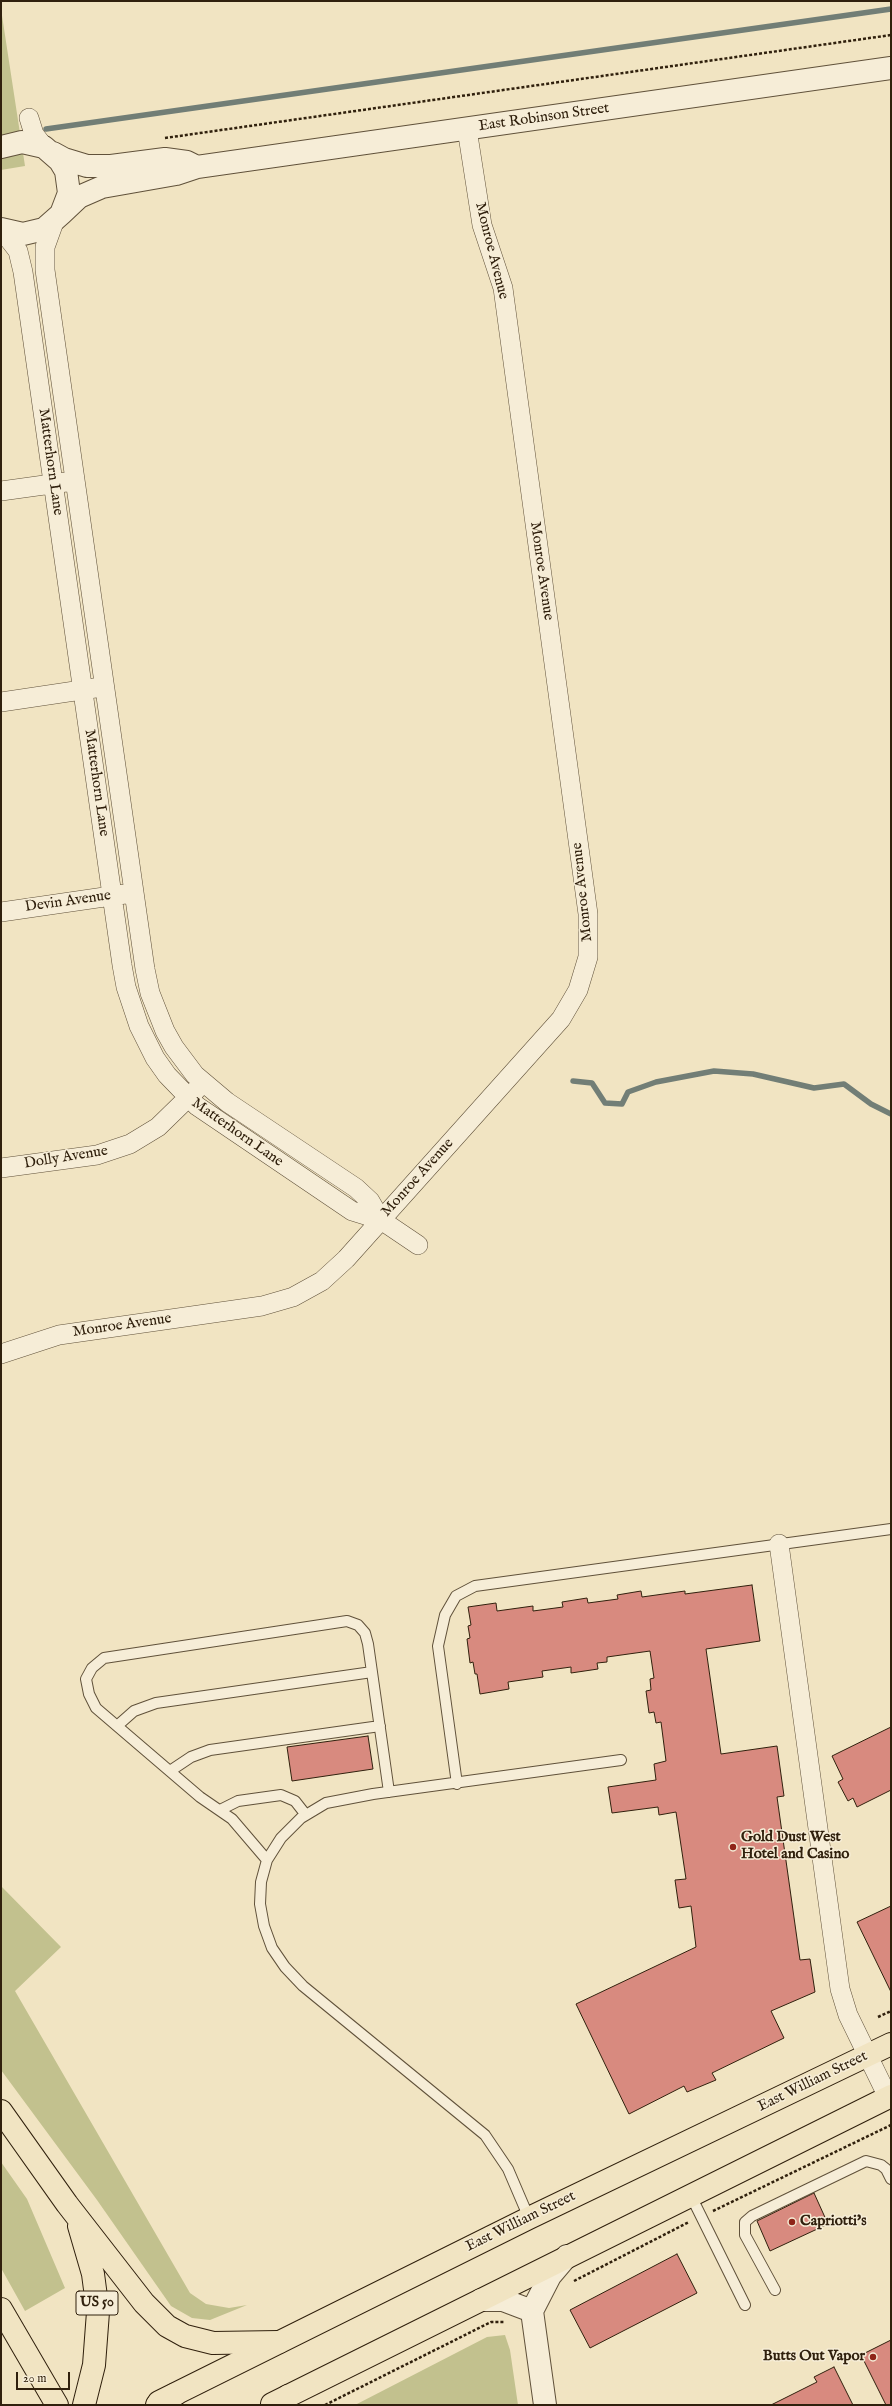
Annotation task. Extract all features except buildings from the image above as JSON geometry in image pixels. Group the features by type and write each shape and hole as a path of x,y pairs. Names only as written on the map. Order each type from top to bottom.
{"main road":[{"name":"East William Street","path":"153,2405 529,2218 891,2044"},
{"path":"280,2402 568,2256 890,2099"},
{"name":"US 50","path":"1,2111 67,2204 85,2245 93,2274 98,2306 95,2357 84,2405"},
{"path":"67,2204 148,2308 171,2329 185,2336 212,2343 279,2342"},
{"path":"5,2316 57,2405"},
{"path":"157,2405 176,2394"}],"street":[{"name":"East Robinson Street","path":"1,229 12,233 29,234 44,228 58,218 79,197 102,187 172,175 197,167 891,68"},
{"path":"29,118 34,134 66,171 69,182 66,204 58,218"},
{"name":"Monroe Avenue","path":"1,1354 59,1335 262,1306 293,1297 322,1281 381,1220 561,1019 578,990 584,974 590,943 588,914 503,288 482,225 467,129"},
{"name":"East Robinson Street","path":"1,147 22,142 48,150 64,159 88,166 111,166 166,159 187,162 197,167"},
{"name":"Matterhorn Lane","path":"58,218 45,247 45,270 145,969 158,1015 174,1047 204,1083 227,1102 356,1188 370,1201 381,1220"},
{"name":"Matterhorn Lane","path":"1,229 13,243 21,261 112,896 126,987 132,1009 155,1058 188,1098 214,1119 343,1206 360,1215 381,1220 418,1245"},
{"path":"1,492 75,481"},
{"path":"1,702 105,687"},
{"name":"Devin Avenue","path":"1,912 134,892"},
{"name":"Dolly Avenue","path":"1,1168 113,1151 130,1144 158,1127 204,1083"},
{"path":"779,1544 840,1989 848,2015 867,2056 890,2099"},
{"path":"545,2405 532,2311 550,2276 568,2256"},
{"path":"481,2300 503,2300 532,2311"}],"lane":[{"path":"457,1784 438,1646 445,1615 456,1596 475,1586 891,1529"},
{"path":"267,1860 232,1819 170,1771 96,1708 88,1694 86,1679 92,1668 104,1658 348,1621 358,1625 365,1633 389,1792"},
{"path":"116,1726 134,1711 156,1703 372,1672"},
{"path":"170,1771 191,1757 210,1750 380,1726"},
{"path":"529,2218 508,2169 485,2135 303,1986 285,1967 272,1948 264,1926 260,1904 261,1882 267,1860 281,1838 306,1815 326,1803 389,1792 457,1784 621,1760"},
{"path":"220,1810 238,1801 282,1795 295,1800 306,1815"},
{"path":"774,2290 745,2235 745,2222 752,2216 866,2161 881,2165 886,2169 891,2179"},
{"path":"691,2196 745,2305"}],"path":[{"path":"163,138 891,35"},
{"path":"878,2017 891,2011"},
{"path":"570,2284 701,2216 891,2125"},
{"path":"325,2405 491,2322 504,2322"}],"shaded area":[{"path":"1,9 25,166 1,170"},
{"path":"1,1886 61,1947 15,1991 190,2293 206,2304 229,2308 247,2305 210,2320 192,2318 171,2306 97,2200 1,2070"},
{"path":"1,2162 27,2199 65,2288 25,2311 1,2268"},
{"path":"505,2335 510,2350 518,2405 355,2405 487,2337"}],"waterway":[{"path":"46,129 891,9"},
{"path":"573,1081 592,1083 605,1103 622,1104 628,1092 656,1082 714,1071 753,1074 814,1088 844,1084 871,1104 891,1114"}],"place":[{"name":"Gold Dust West Hotel and Casino","path":"733,1847"},
{"name":"Capriotti's","path":"792,2222"},
{"name":"Butts Out Vapor","path":"873,2357"}]}
